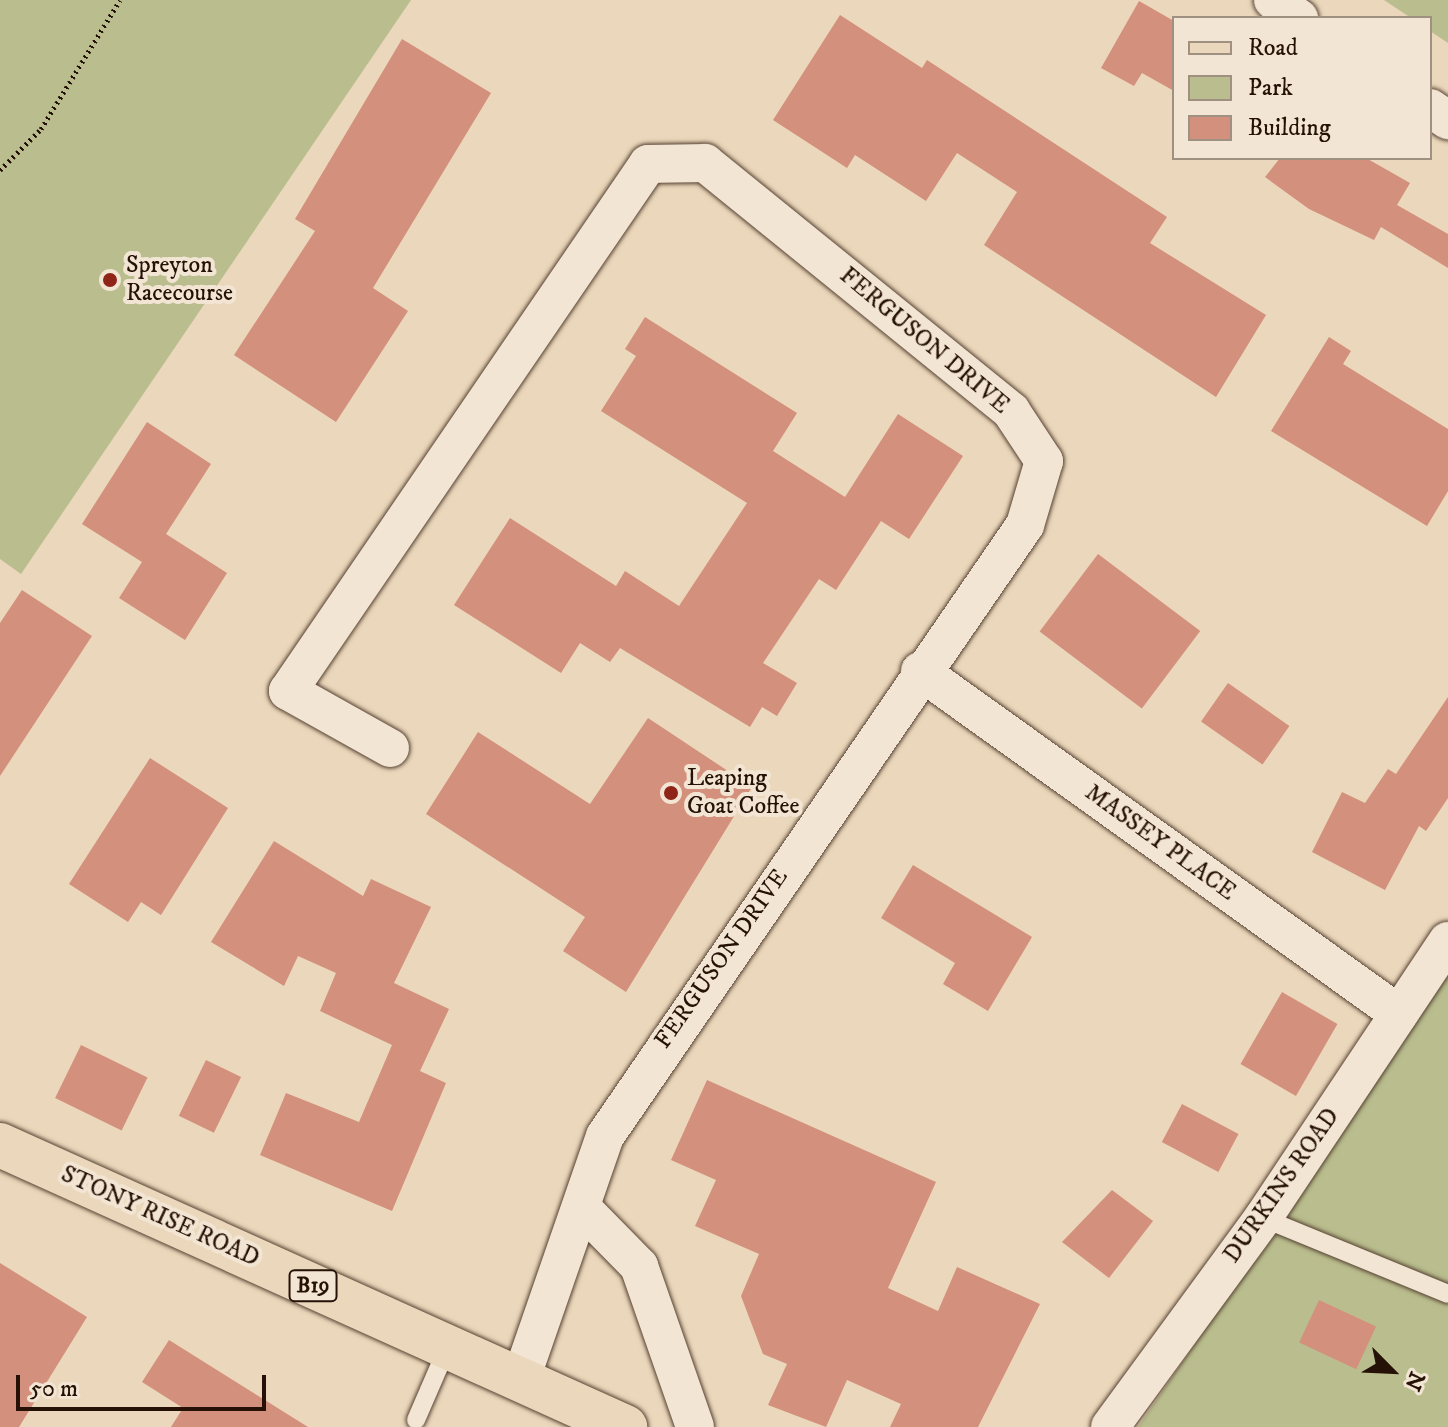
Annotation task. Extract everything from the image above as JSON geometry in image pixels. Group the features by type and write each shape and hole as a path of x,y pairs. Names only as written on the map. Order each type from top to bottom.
{"main road":[{"name":"STONY RISE ROAD","path":"0,1145 625,1427"}],"street":[{"path":"1273,0 1296,16"},
{"name":"FERGUSON DRIVE","path":"390,748 288,691 648,164 705,163 1011,411 1044,461 1025,525 920,671 651,1062 605,1136 521,1379"},
{"name":"MASSEY PLACE","path":"920,671 1399,1014"},
{"name":"DURKINS ROAD","path":"1110,1427 1263,1218 1448,941"},
{"path":"581,1207 639,1266 695,1427"}],"lane":[{"path":"1263,1218 1448,1294"},
{"path":"416,1420 448,1346"}],"path":[{"path":"0,170 41,129 120,0"}],"green space":[{"name":"Spreyton Racecourse","path":"0,0 411,0 21,574 0,559"},
{"path":"1384,0 1448,0 1448,43 1432,32 1432,16 1408,16"},
{"path":"1448,971 1448,1427 1138,1427 1257,1254"}],"building":[{"path":"1139,1 1172,20 1172,90 1142,73 1134,86 1101,68"},
{"path":"840,15 922,68 927,60 1167,217 1150,243 1266,315 1216,397 984,245 1017,192 957,153 926,201 855,155 847,168 773,120"},
{"path":"402,39 491,93 373,288 408,311 336,422 234,355 315,231 295,219"},
{"path":"1278,160 1370,160 1410,183 1397,205 1448,234 1448,268 1381,227 1374,240 1309,209 1265,177"},
{"path":"645,317 797,413 773,451 845,497 898,414 963,456 909,539 881,521 836,590 819,579 763,663 797,683 777,716 762,707 750,727 620,648 610,662 580,643 561,673 454,605 510,518 616,586 625,571 679,606 747,503 601,411 636,356 625,349"},
{"path":"1329,337 1351,351 1343,364 1448,429 1448,491 1427,526 1271,431"},
{"path":"147,422 211,464 166,534 227,573 185,640 119,598 142,562 82,524"},
{"path":"1098,554 1200,631 1142,708 1040,631"},
{"path":"22,590 92,636 0,776 0,623"},
{"path":"1228,683 1289,726 1262,765 1201,722"},
{"path":"1448,697 1448,798 1426,831 1419,826 1385,890 1312,852 1342,792 1365,803 1388,769 1396,774"},
{"path":"648,718 752,787 626,992 563,951 585,917 426,814 478,732 590,804"},
{"path":"150,758 228,808 161,915 141,902 128,922 69,884"},
{"path":"274,841 363,896 371,879 431,907 394,983 449,1009 420,1071 446,1083 392,1211 260,1155 286,1093 359,1122 392,1045 320,1011 336,973 298,956 284,986 211,942"},
{"path":"913,865 1032,937 988,1011 943,984 955,963 881,918"},
{"path":"1282,992 1337,1024 1296,1096 1240,1064"},
{"path":"81,1045 148,1077 122,1130 55,1098"},
{"path":"206,1060 241,1077 214,1133 179,1116"},
{"path":"707,1080 936,1182 888,1288 938,1311 957,1267 1040,1304 978,1427 890,1427 901,1404 847,1380 826,1427 768,1405 787,1364 763,1354 741,1296 759,1254 695,1226 716,1180 671,1160"},
{"path":"1182,1104 1239,1134 1218,1172 1162,1142"},
{"path":"1112,1190 1153,1221 1109,1278 1062,1242"},
{"path":"0,1263 87,1317 19,1427 0,1427"},
{"path":"1319,1300 1376,1327 1356,1369 1299,1343"},
{"path":"169,1340 308,1427 171,1427 183,1408 142,1382"}],"place":[{"name":"Spreyton Racecourse","path":"110,280"},
{"name":"Leaping Goat Coffee","path":"671,793"}]}
